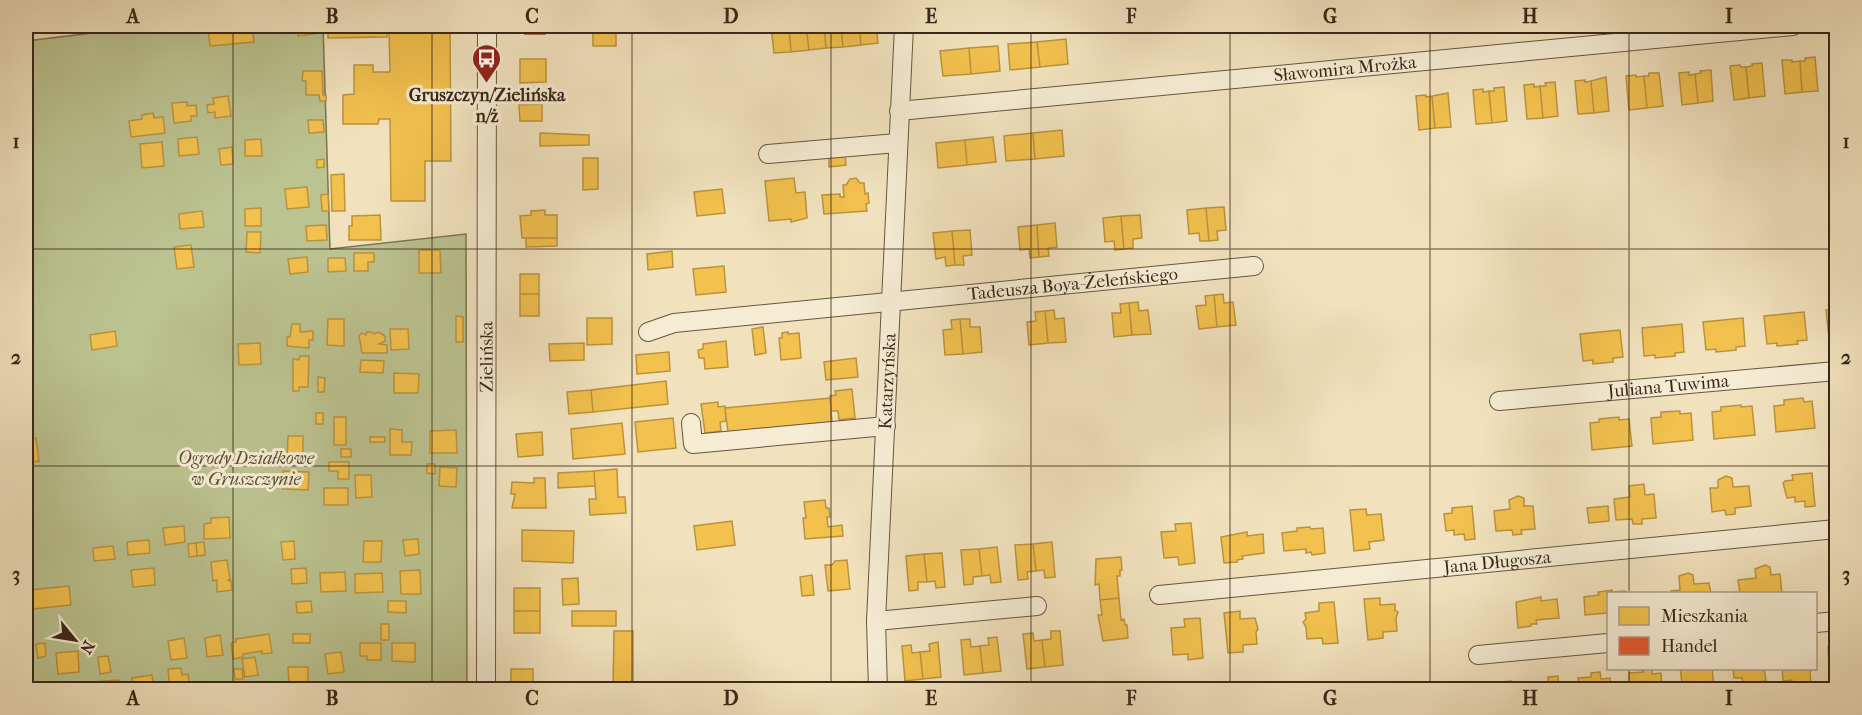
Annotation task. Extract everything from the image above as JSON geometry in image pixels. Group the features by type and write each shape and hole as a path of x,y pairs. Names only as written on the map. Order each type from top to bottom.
{"street":[{"name":"Zielińska","path":"486,690 487,26"},
{"name":"Katarzyńska","path":"878,690 876,621 904,26"},
{"name":"Sławomira Mrożka","path":"899,111 1793,26"},
{"path":"768,154 897,143"},
{"name":"Tadeusza Boya-Żeleńskiego","path":"648,332 674,323 1254,266"},
{"name":"Juliana Tuwima","path":"1499,401 1836,371"},
{"path":"691,423 693,444 886,426"},
{"name":"Jana Długosza","path":"1159,595 1836,529"},
{"path":"876,621 1037,606"},
{"path":"1817,623 1836,621"},
{"path":"1478,655 1607,643"}],"green space":[{"name":"Ogrody Działkowe w Gruszczynie","path":"151,26 323,26 330,249 466,234 467,689 26,689 26,41"}],"building: Mieszkania":[{"path":"252,26 254,42 210,46 208,28"},
{"path":"296,26 318,26 319,33 298,36"},
{"path":"328,26 387,26 387,37 328,38"},
{"path":"389,26 450,26 451,161 425,161 425,201 391,201 390,119 379,119 378,124 343,124 343,95 354,94 354,65 373,65 373,72 390,72"},
{"path":"593,26 616,26 616,46 593,46"},
{"path":"771,26 789,26 791,52 774,53"},
{"path":"789,26 806,26 809,50 791,52"},
{"path":"806,26 824,26 826,48 809,50"},
{"path":"824,26 841,26 843,47 826,48"},
{"path":"841,26 859,26 861,45 843,47"},
{"path":"859,26 876,26 878,43 861,45"},
{"path":"1413,26 1431,26 1431,27 1414,31"},
{"path":"1066,39 1068,64 1040,67 1037,42"},
{"path":"1037,42 1040,67 1010,70 1008,44"},
{"path":"998,46 1000,71 971,74 969,48"},
{"path":"969,48 971,74 943,76 940,51"},
{"path":"1815,57 1818,91 1802,92 1800,61"},
{"path":"520,59 546,59 546,82 520,83"},
{"path":"1782,60 1800,61 1802,92 1785,94"},
{"path":"1762,63 1765,96 1749,98 1746,67"},
{"path":"1730,66 1746,67 1749,98 1734,100"},
{"path":"1711,70 1713,101 1698,103 1695,74"},
{"path":"303,71 322,71 323,95 326,95 326,101 320,101 319,95 306,95 306,81 302,81"},
{"path":"1689,72 1689,75 1695,74 1698,103 1682,105 1679,73"},
{"path":"1649,73 1659,73 1663,106 1647,108 1644,76 1649,76"},
{"path":"1636,75 1636,77 1644,76 1647,108 1629,110 1626,76"},
{"path":"1606,77 1609,111 1594,113 1591,81"},
{"path":"1585,80 1585,82 1591,81 1594,113 1578,114 1575,81"},
{"path":"1555,82 1558,116 1543,118 1540,86"},
{"path":"1534,84 1534,87 1540,86 1543,118 1527,119 1524,85"},
{"path":"1504,87 1507,121 1492,123 1489,91"},
{"path":"1483,89 1483,92 1489,91 1492,123 1476,124 1473,90"},
{"path":"1448,93 1451,127 1435,128 1432,96"},
{"path":"1426,95 1426,97 1432,96 1435,128 1419,130 1416,96"},
{"path":"228,96 231,116 215,118 215,112 208,113 207,105 214,104 213,98"},
{"path":"187,102 187,106 196,105 197,116 191,116 191,121 174,123 172,103"},
{"path":"542,104 542,121 520,121 519,105"},
{"path":"153,113 154,118 163,117 165,133 131,137 129,121 142,119 142,115"},
{"path":"308,120 323,120 324,132 309,133"},
{"path":"1062,130 1064,156 1035,159 1033,133"},
{"path":"540,133 589,135 589,145 540,146"},
{"path":"1033,133 1035,159 1006,161 1004,136"},
{"path":"197,137 199,154 179,156 178,139"},
{"path":"993,137 996,162 967,165 965,140"},
{"path":"261,139 262,156 245,156 245,140"},
{"path":"965,140 967,165 938,168 936,143"},
{"path":"162,142 164,166 142,168 140,144"},
{"path":"232,147 233,164 221,165 219,149"},
{"path":"845,154 846,165 829,167 829,156"},
{"path":"583,158 598,158 598,189 583,190"},
{"path":"324,159 324,167 317,168 317,160"},
{"path":"344,174 345,211 332,211 331,175"},
{"path":"794,178 796,193 805,192 807,218 791,222 791,219 769,221 765,181"},
{"path":"856,178 860,183 864,183 865,194 868,193 867,211 824,214 822,195 840,194 840,197 844,197 843,185 846,185 850,179"},
{"path":"307,187 309,207 287,209 285,189"},
{"path":"722,189 725,213 697,216 694,192"},
{"path":"328,194 329,211 322,211 321,195"},
{"path":"1224,207 1226,230 1217,231 1218,240 1209,241 1206,208"},
{"path":"261,208 261,226 245,226 245,209"},
{"path":"1206,208 1209,241 1200,241 1199,233 1189,234 1187,210"},
{"path":"545,210 545,215 557,215 557,238 522,238 520,216 531,215 531,211"},
{"path":"202,211 204,227 180,229 179,214"},
{"path":"380,215 381,240 349,240 352,216"},
{"path":"1140,215 1142,238 1133,239 1133,248 1124,249 1121,216"},
{"path":"1121,216 1124,249 1115,250 1114,241 1105,242 1103,218"},
{"path":"1055,223 1057,247 1048,248 1049,256 1039,257 1037,225"},
{"path":"326,225 327,240 307,241 306,226"},
{"path":"1037,225 1039,257 1030,258 1029,249 1020,250 1018,227"},
{"path":"970,230 972,255 963,256 964,265 955,265 952,231"},
{"path":"952,231 955,265 946,266 945,257 936,259 933,233"},
{"path":"247,232 261,232 260,253 246,252"},
{"path":"526,238 557,238 557,246 526,247"},
{"path":"191,245 194,267 177,269 174,247"},
{"path":"419,250 440,250 441,273 419,273"},
{"path":"672,251 673,267 648,270 647,254"},
{"path":"354,253 374,253 374,262 368,262 368,271 354,271"},
{"path":"307,257 308,272 290,274 288,259"},
{"path":"328,258 345,258 346,271 328,272"},
{"path":"724,266 726,292 696,295 693,269"},
{"path":"520,274 539,274 539,294 520,294"},
{"path":"520,294 539,294 539,316 520,316"},
{"path":"1223,294 1224,303 1233,302 1236,325 1217,327 1214,295"},
{"path":"1214,295 1217,327 1199,329 1196,306 1206,305 1205,296"},
{"path":"1138,302 1139,311 1148,310 1151,334 1132,335 1129,303"},
{"path":"1129,303 1132,335 1114,337 1112,313 1121,313 1120,304"},
{"path":"1836,309 1836,337 1829,338 1826,310"},
{"path":"1054,310 1055,319 1064,318 1066,342 1048,343 1045,311"},
{"path":"1045,311 1048,343 1029,345 1027,322 1036,321 1035,312"},
{"path":"1804,312 1807,340 1797,341 1798,344 1777,346 1777,343 1767,344 1764,316"},
{"path":"456,316 463,317 463,342 456,342"},
{"path":"587,318 612,318 612,344 587,345"},
{"path":"1743,318 1745,346 1736,347 1736,350 1716,352 1716,349 1706,350 1703,322"},
{"path":"328,319 344,319 344,346 327,345"},
{"path":"960,319 970,319 970,327 980,327 982,352 963,354"},
{"path":"960,319 963,354 945,355 943,330 952,329 951,320"},
{"path":"292,324 300,324 300,332 313,331 313,340 309,340 309,348 287,346 287,337 290,337"},
{"path":"1682,324 1684,352 1675,353 1675,356 1655,358 1655,355 1644,356 1642,328"},
{"path":"763,327 766,353 755,355 752,329"},
{"path":"390,329 408,329 409,349 391,350"},
{"path":"1620,330 1623,357 1613,358 1613,362 1593,364 1593,360 1583,361 1580,334"},
{"path":"115,331 117,346 92,350 90,335"},
{"path":"367,332 374,334 378,332 385,336 385,341 379,344 387,345 387,353 362,353 359,336 362,333 366,335"},
{"path":"788,332 788,334 799,333 801,358 781,360 779,338 782,338 782,333"},
{"path":"726,341 728,367 705,369 704,358 699,358 698,350 703,349 703,344"},
{"path":"260,343 261,364 239,365 238,344"},
{"path":"584,343 584,360 550,361 549,344"},
{"path":"669,352 670,371 637,374 636,355"},
{"path":"300,356 309,356 308,387 299,387 299,391 293,391 293,359 299,360"},
{"path":"856,358 858,377 826,380 824,362"},
{"path":"361,360 384,361 383,373 360,372"},
{"path":"394,373 419,374 418,393 394,393"},
{"path":"318,377 325,378 324,392 318,392"},
{"path":"666,381 668,404 593,412 591,390"},
{"path":"852,389 855,418 839,420 838,411 831,411 830,396 836,395 835,391"},
{"path":"591,390 593,412 569,414 567,392"},
{"path":"830,398 832,422 728,432 725,408"},
{"path":"1803,398 1804,402 1812,401 1815,428 1776,432 1774,406 1784,405 1784,400"},
{"path":"718,402 718,407 725,406 726,421 720,422 721,431 705,433 701,404"},
{"path":"1741,405 1741,407 1752,406 1755,435 1714,439 1712,412 1721,411 1721,407"},
{"path":"1680,411 1680,414 1691,413 1693,440 1653,444 1651,418 1661,417 1661,412"},
{"path":"316,413 323,413 323,424 316,424"},
{"path":"334,417 346,417 346,445 334,445"},
{"path":"1619,417 1619,420 1629,419 1632,446 1592,450 1590,423 1599,422 1599,419"},
{"path":"673,418 676,448 638,452 635,422"},
{"path":"622,423 625,454 573,459 571,429"},
{"path":"390,429 402,430 402,442 412,442 411,455 390,455"},
{"path":"456,430 457,453 430,453 430,431"},
{"path":"542,432 543,455 518,457 516,434"},
{"path":"288,436 303,436 303,460 287,460"},
{"path":"370,437 385,437 385,442 370,442"},
{"path":"36,438 39,461 26,463 26,439"},
{"path":"341,449 351,449 351,457 341,457"},
{"path":"329,462 349,462 349,479 338,479 338,471 329,471"},
{"path":"427,464 435,464 435,474 427,473"},
{"path":"440,467 457,468 456,487 439,486"},
{"path":"617,469 618,497 625,497 626,513 590,515 589,499 596,499 594,471"},
{"path":"283,471 309,472 308,490 283,489"},
{"path":"594,471 595,486 558,488 558,473"},
{"path":"1812,473 1815,506 1805,507 1805,501 1795,502 1795,497 1787,498 1783,483 1785,481 1793,480 1792,475"},
{"path":"355,475 371,475 372,497 356,498"},
{"path":"1726,476 1732,478 1733,487 1749,486 1751,506 1735,508 1735,514 1726,515 1725,510 1712,512 1710,488 1718,488 1718,480"},
{"path":"534,478 545,478 546,508 512,508 515,494 511,494 512,482 534,483"},
{"path":"1644,484 1645,495 1654,494 1656,518 1642,519 1642,524 1633,524 1632,519 1616,520 1614,499 1630,497 1629,486"},
{"path":"324,488 348,488 348,505 324,505"},
{"path":"1518,496 1524,498 1524,506 1533,506 1535,529 1521,530 1522,534 1513,535 1512,530 1496,531 1494,511 1510,509 1509,500"},
{"path":"825,500 830,517 827,517 828,527 842,525 843,536 805,539 804,502"},
{"path":"1472,506 1475,539 1465,540 1464,534 1454,535 1454,530 1446,531 1444,514 1452,513 1452,508"},
{"path":"1608,506 1609,521 1589,523 1587,508"},
{"path":"1366,509 1367,515 1381,514 1384,540 1369,542 1370,549 1354,551 1350,510"},
{"path":"229,517 230,538 204,539 204,524 211,523 211,518"},
{"path":"732,521 735,545 697,550 694,526"},
{"path":"1191,523 1195,563 1179,565 1178,557 1164,558 1161,532 1176,531 1175,524"},
{"path":"184,526 185,542 165,545 163,528"},
{"path":"1310,527 1311,529 1323,528 1325,553 1312,555 1311,552 1306,553 1306,549 1284,551 1282,533"},
{"path":"522,530 574,531 573,563 522,561"},
{"path":"1247,532 1247,536 1263,534 1264,553 1242,556 1243,559 1237,562 1224,563 1221,537"},
{"path":"418,539 419,554 405,556 403,540"},
{"path":"149,540 150,553 128,555 127,542"},
{"path":"294,541 295,559 283,560 281,542"},
{"path":"364,541 382,541 381,562 363,562"},
{"path":"204,542 205,555 197,556 196,543"},
{"path":"1052,542 1055,577 1045,578 1044,570 1036,571 1033,544"},
{"path":"196,543 197,556 189,557 188,544"},
{"path":"1033,544 1036,571 1027,572 1028,579 1018,580 1015,545"},
{"path":"113,546 115,559 94,561 93,548"},
{"path":"997,547 1001,582 991,583 990,575 982,576 979,549"},
{"path":"979,549 982,576 973,577 973,584 964,585 961,550"},
{"path":"942,553 945,587 936,588 935,581 927,582 924,554"},
{"path":"924,554 927,582 918,582 918,590 909,591 906,556"},
{"path":"1121,557 1122,570 1120,570 1120,576 1117,576 1119,598 1100,600 1099,584 1095,585 1096,559"},
{"path":"227,560 230,579 228,580 231,581 232,590 217,592 217,580 213,581 211,562"},
{"path":"847,560 850,589 828,591 825,565"},
{"path":"1765,565 1770,567 1771,575 1780,574 1782,592 1740,592 1738,580 1756,578 1755,569"},
{"path":"154,568 155,585 133,587 131,570"},
{"path":"306,568 307,583 292,584 291,569"},
{"path":"420,570 421,594 401,594 400,571"},
{"path":"345,572 346,591 321,592 320,573"},
{"path":"382,573 383,592 355,593 355,574"},
{"path":"1688,573 1693,575 1694,584 1709,583 1711,592 1671,592 1680,590 1679,576"},
{"path":"812,575 814,595 802,596 800,577"},
{"path":"578,578 579,604 563,605 562,579"},
{"path":"69,586 71,605 32,609 30,590"},
{"path":"514,588 540,588 540,611 514,611"},
{"path":"1612,590 1612,592 1607,592 1607,613 1585,615 1584,597"},
{"path":"1541,597 1541,601 1557,599 1559,618 1536,620 1537,624 1518,628 1516,602"},
{"path":"1119,598 1121,620 1124,619 1127,625 1128,638 1103,641 1098,615 1102,615 1100,600"},
{"path":"1380,598 1380,605 1395,604 1395,610 1398,612 1397,631 1383,632 1383,638 1368,640 1364,599"},
{"path":"311,601 312,612 297,613 296,602"},
{"path":"388,601 406,601 406,613 388,612"},
{"path":"1334,602 1338,643 1323,644 1322,638 1307,639 1303,622 1306,619 1305,613 1319,611 1319,603"},
{"path":"514,611 540,611 540,633 514,633"},
{"path":"572,611 616,611 616,626 572,626"},
{"path":"1240,611 1240,619 1255,618 1258,629 1257,644 1243,645 1243,652 1228,653 1224,613"},
{"path":"1200,618 1203,658 1188,660 1188,654 1173,655 1171,628 1185,627 1184,619"},
{"path":"381,624 389,624 389,640 381,640"},
{"path":"614,631 633,631 633,690 613,690"},
{"path":"1051,631 1060,631 1063,665 1045,667 1042,640 1051,639"},
{"path":"1033,633 1034,641 1042,640 1045,667 1027,669 1023,634"},
{"path":"269,634 272,653 262,654 262,651 243,654 243,657 233,659 231,643 236,642 236,639"},
{"path":"293,634 310,634 310,643 293,643"},
{"path":"220,635 223,655 207,657 205,638"},
{"path":"997,637 1001,671 983,673 980,646 989,645 988,638"},
{"path":"184,638 187,658 171,660 168,641"},
{"path":"970,639 971,647 980,646 983,673 964,675 961,640"},
{"path":"938,642 941,677 923,679 920,652 930,651 929,644"},
{"path":"45,643 46,656 38,658 36,644"},
{"path":"360,643 381,643 381,660 367,660 367,656 360,656"},
{"path":"392,643 415,643 415,662 392,661"},
{"path":"911,645 912,653 920,652 923,679 905,681 902,646"},
{"path":"1828,647 1836,647 1836,676 1830,676"},
{"path":"78,651 79,672 58,674 56,653"},
{"path":"341,652 344,672 328,674 325,654"},
{"path":"108,656 111,672 100,674 98,657"},
{"path":"255,657 258,675 245,677 242,659"},
{"path":"288,667 308,667 308,683 289,684"},
{"path":"181,668 182,675 188,674 190,690 170,690 168,669"},
{"path":"234,669 242,669 243,679 235,679"},
{"path":"511,669 533,669 533,690 511,690"},
{"path":"1642,670 1652,670 1652,674 1661,673 1662,690 1630,690 1629,673 1643,672"},
{"path":"1680,670 1712,670 1714,686 1705,687 1705,690 1691,690 1690,683 1682,683"},
{"path":"1733,670 1764,670 1766,681 1757,682 1758,690 1743,690 1742,678 1734,678"},
{"path":"1782,670 1811,670 1811,683 1792,686 1792,680 1783,681"},
{"path":"1600,672 1601,679 1610,678 1611,690 1579,690 1578,678 1591,677 1591,673"},
{"path":"152,675 154,690 133,690 132,678"},
{"path":"1558,676 1559,690 1533,690 1539,689 1539,684 1548,683 1548,677"},
{"path":"119,680 119,690 91,690 91,682"},
{"path":"1511,681 1511,690 1492,690 1501,687 1501,682"}],"building: Handel":[{"path":"525,26 545,26 545,34 525,34"}],"place":[{"name":"Gruszczyn/Zielińska n/ż","path":"487,84"}]}
